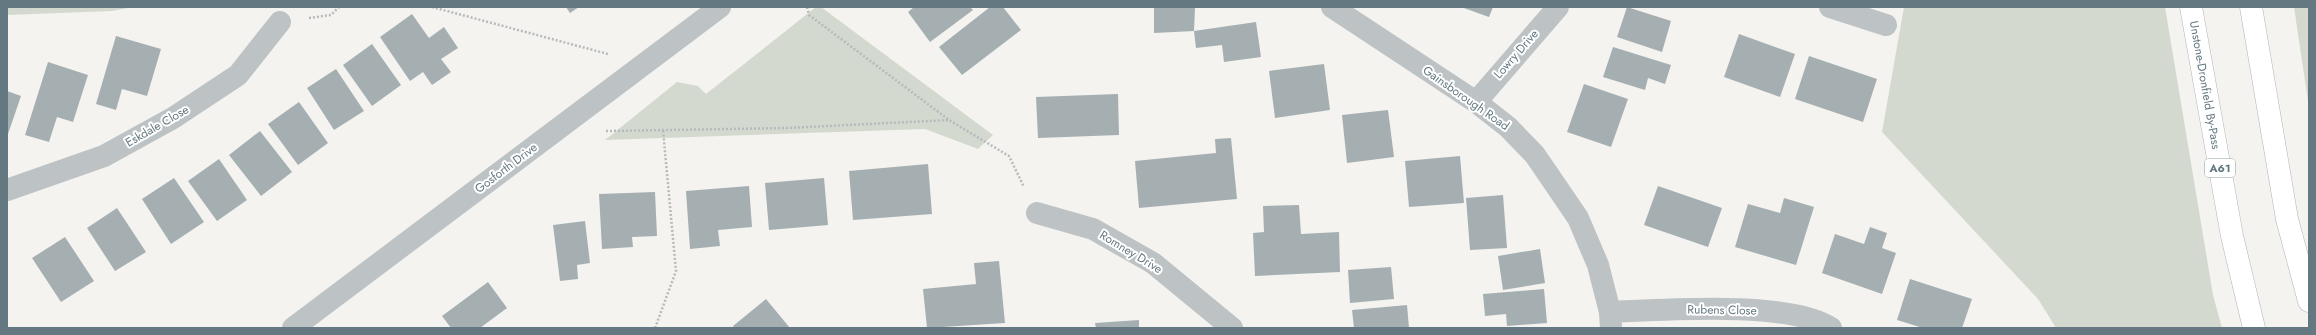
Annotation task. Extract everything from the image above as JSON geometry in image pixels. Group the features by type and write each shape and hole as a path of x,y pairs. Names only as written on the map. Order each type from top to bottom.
{"highway":[{"name":"Unstone-Dronfield By-Pass","path":"2191,7 2232,236 2254,328"},
{"path":"2250,7 2287,219 2309,301"}],"street":[{"name":"Gosforth Drive","path":"293,328 720,7"},
{"name":"Gainsborough Road","path":"1332,7 1476,102 1508,127 1535,155 1578,218 1598,265 1611,320"},
{"name":"Lowry Drive","path":"1476,102 1558,7"},
{"path":"1830,7 1886,25"},
{"name":"Eskdale Close","path":"7,190 104,156 173,118 238,75 280,22"},
{"name":"Romney Drive","path":"1037,214 1093,229 1153,263 1232,328"},
{"name":"Rubens Close","path":"1611,320 1748,310 1792,314 1824,324 1831,328"}],"path":[{"path":"280,22 331,16 339,7"},
{"path":"432,7 645,64"},
{"path":"807,7 809,15 949,120 1009,156 1037,214"},
{"path":"633,131 787,128 949,120"},
{"path":"655,328 676,271 663,130"}],"shaded area":[{"path":"7,7 133,7 112,11 7,15"},
{"path":"816,7 821,7 993,135 978,149 925,129 605,140 677,82 698,86 706,94"},
{"path":"1904,7 2165,7 2213,295 2222,328 2056,328 2038,299 1882,132"},
{"path":"2294,7 2309,7 2309,108"}],"building":[{"path":"566,7 579,7 570,13"},
{"path":"914,7 970,7 973,10 930,42 908,12"},
{"path":"990,7 1003,7 1021,30 962,75 939,47"},
{"path":"1154,7 1195,7 1194,31 1154,33"},
{"path":"1461,7 1493,7 1489,17"},
{"path":"1627,7 1671,21 1662,52 1617,37"},
{"path":"412,14 429,38 444,27 458,48 441,59 451,72 432,85 423,72 410,81 380,37"},
{"path":"1256,22 1261,57 1224,62 1222,45 1196,48 1194,31"},
{"path":"1739,34 1795,54 1780,97 1724,77"},
{"path":"116,36 161,49 147,96 122,89 116,110 96,104"},
{"path":"372,44 401,85 372,106 343,65"},
{"path":"1613,47 1671,65 1665,84 1648,78 1645,90 1603,77"},
{"path":"1809,56 1877,79 1863,122 1795,99"},
{"path":"48,62 88,75 73,122 57,117 49,142 25,135"},
{"path":"1324,64 1330,110 1275,118 1269,71"},
{"path":"336,69 364,111 334,130 307,88"},
{"path":"1584,84 1628,99 1611,147 1567,132"},
{"path":"7,91 21,96 7,137"},
{"path":"1118,94 1119,135 1038,138 1036,97"},
{"path":"299,102 328,143 298,165 268,124"},
{"path":"1388,110 1394,157 1347,163 1342,115"},
{"path":"260,131 292,172 261,196 229,155"},
{"path":"1231,138 1237,199 1139,208 1135,161 1216,153 1215,139"},
{"path":"1460,156 1464,203 1409,207 1405,161"},
{"path":"219,159 247,200 217,221 188,181"},
{"path":"928,164 932,214 853,220 849,171"},
{"path":"174,178 204,222 171,244 142,199"},
{"path":"824,178 828,225 769,230 765,183"},
{"path":"749,186 752,227 718,230 720,246 690,249 686,191"},
{"path":"1658,186 1722,208 1708,247 1644,225"},
{"path":"655,192 657,236 632,237 633,247 602,249 599,194"},
{"path":"1503,195 1507,248 1470,250 1466,198"},
{"path":"1784,198 1814,207 1796,265 1735,247 1748,204 1780,213"},
{"path":"1299,205 1301,234 1339,232 1340,272 1255,276 1253,233 1264,232 1263,206"},
{"path":"117,208 146,252 115,271 87,228"},
{"path":"585,221 590,263 577,265 578,279 560,281 553,225"},
{"path":"1870,227 1887,233 1882,248 1896,253 1882,294 1822,273 1835,234 1864,244"},
{"path":"65,237 94,281 61,302 32,258"},
{"path":"1540,249 1545,283 1503,290 1498,256"},
{"path":"999,261 1005,323 927,328 923,289 976,284 974,263"},
{"path":"1391,267 1394,299 1350,303 1348,270"},
{"path":"1910,279 1972,299 1962,328 1923,328 1897,320"},
{"path":"488,282 507,308 480,328 451,328 442,316"},
{"path":"1544,289 1547,323 1507,326 1506,314 1485,316 1483,294"},
{"path":"766,299 790,328 734,328 733,326"},
{"path":"1407,305 1409,328 1354,328 1352,310"},
{"path":"1139,320 1139,328 1096,328 1095,323"}]}
